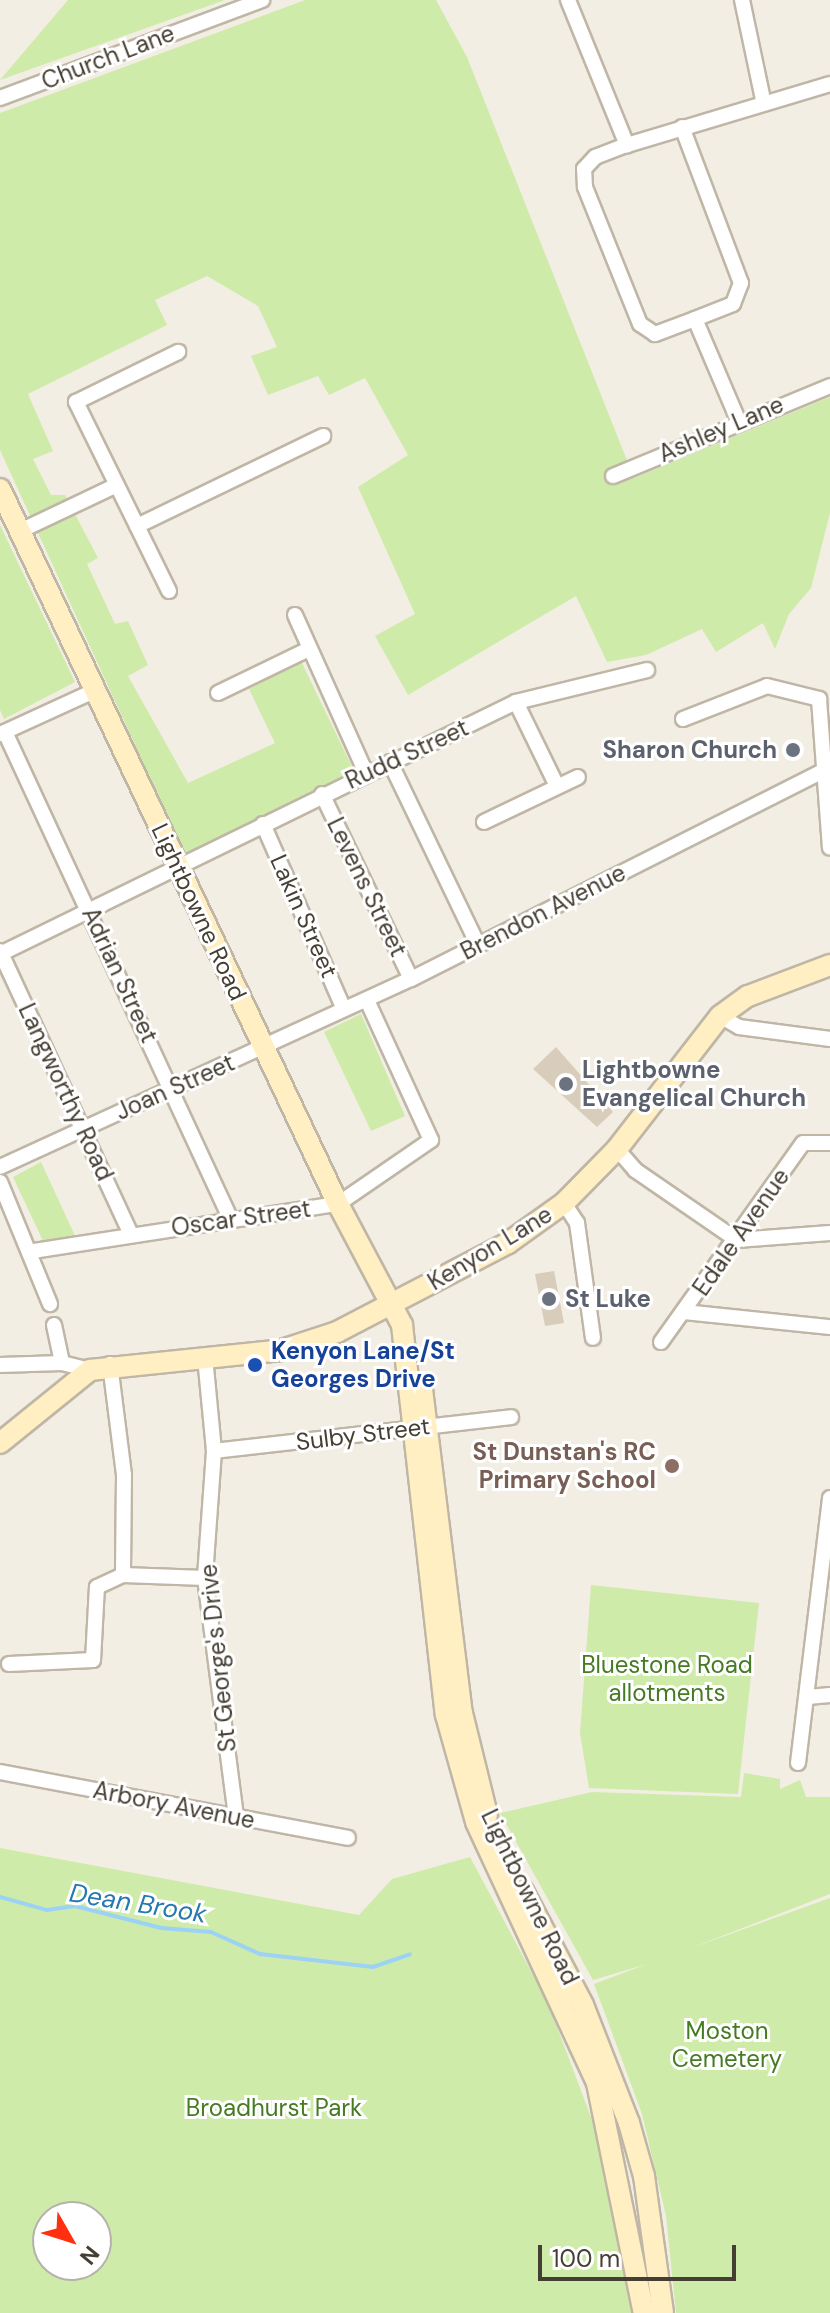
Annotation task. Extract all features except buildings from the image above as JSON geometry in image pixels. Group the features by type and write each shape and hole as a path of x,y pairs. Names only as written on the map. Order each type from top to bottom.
{"main road":[{"name":"Lightbowne Road","path":"0,489 175,865 338,1204 393,1305 403,1333 462,1710 480,1791 610,2069 644,2176 663,2313"},
{"name":"Kenyon Lane","path":"90,1370 110,1364 282,1350 393,1305 508,1243 564,1203 617,1149 720,1016 758,992 830,965"},
{"path":"0,1443 90,1370"},
{"name":"Lightbowne Road","path":"419,1427 446,1715 466,1794 597,2083 644,2313"}],"street":[{"name":"Church Lane","path":"0,98 262,0"},
{"path":"568,0 627,145"},
{"path":"742,0 763,100"},
{"path":"682,127 742,289 733,304 655,334 640,324 585,187 589,162 627,145 763,100 830,84"},
{"path":"695,319 738,420"},
{"path":"169,591 76,402 178,352"},
{"name":"Ashley Lane","path":"613,476 738,420 830,386"},
{"path":"137,526 323,436"},
{"path":"20,531 117,485"},
{"path":"295,615 366,773"},
{"path":"218,693 309,649"},
{"name":"Rudd Street","path":"0,953 89,912 175,865 516,702 647,670"},
{"path":"683,719 767,686 819,699 821,772 830,848"},
{"path":"2,733 96,690"},
{"path":"516,702 557,786"},
{"name":"Adrian Street","path":"2,733 173,1088 231,1220"},
{"path":"390,762 478,945"},
{"name":"Brendon Avenue","path":"263,1047 411,979 821,772"},
{"path":"484,822 578,777"},
{"name":"Levens Street","path":"322,794 411,979"},
{"name":"Lakin Street","path":"263,824 344,1009"},
{"name":"Langworthy Road","path":"0,953 131,1234"},
{"name":"Oscar Street","path":"33,1251 338,1204 431,1140 367,1000"},
{"path":"720,1016 739,1027 830,1039"},
{"name":"Joan Street","path":"0,1167 263,1047"},
{"name":"Edale Avenue","path":"661,1342 737,1240 803,1143 830,1143"},
{"path":"617,1149 635,1170 737,1240 830,1233"},
{"path":"0,1182 33,1251 50,1304"},
{"path":"564,1203 577,1223 593,1338"},
{"path":"684,1312 830,1327"},
{"path":"54,1325 62,1363"},
{"name":"St George's Drive","path":"205,1357 214,1451 205,1578 236,1816"},
{"path":"0,1365 62,1363 90,1370"},
{"path":"110,1364 124,1475 123,1575"},
{"name":"Sulby Street","path":"214,1451 511,1417"},
{"path":"798,1763 825,1602 830,1498"},
{"path":"9,1664 93,1660 97,1587 123,1575 205,1578"},
{"path":"808,1697 830,1695"},
{"name":"Arbory Avenue","path":"0,1772 348,1838"}],"green space":[{"path":"68,0 225,0 0,80"},
{"path":"305,0 436,0 467,57 634,478 830,397 830,513 811,588 789,614 775,649 763,623 716,652 702,629 646,655 607,662 576,596 408,695 375,636 415,614 358,487 408,455 365,378 329,395 318,376 268,395 251,356 277,347 258,306 207,276 155,300 167,325 28,394 53,451 33,459 51,495 65,495 98,558 87,564 115,624 128,621 148,665 128,676 188,783 275,743 249,689 301,661 356,775 185,854 0,450 0,113"},
{"path":"0,525 75,682 4,719 0,710"},
{"path":"361,1014 405,1116 371,1131 324,1032"},
{"path":"41,1162 76,1238 44,1243 13,1177"},
{"name":"Bluestone Road allotments","path":"591,1585 759,1603 738,1794 589,1788 580,1733"},
{"name":"Moston Cemetery","path":"744,1773 780,1779 780,1789 800,1780 806,1797 830,1797 830,1894 686,1950 830,1898 830,2313 676,2313 666,2216 642,2114 594,1984 647,1964 593,1980 500,1813 592,1792 741,1797"},
{"name":"Broadhurst Park","path":"0,1848 359,1915 392,1879 470,1857 548,2003 594,2125 626,2257 632,2313 0,2313"}],"waterway":[{"name":"Dean Brook","path":"0,1897 47,1910 75,1906 161,1928 211,1932 260,1954 373,1967 410,1954"}],"place":[{"name":"Sharon Church","path":"793,750"},
{"name":"Lightbowne Evangelical Church","path":"566,1084"},
{"name":"St Luke","path":"549,1299"},
{"name":"Kenyon Lane/St Georges Drive","path":"255,1365"},
{"name":"St Dunstan's RC Primary School","path":"672,1466"}]}
